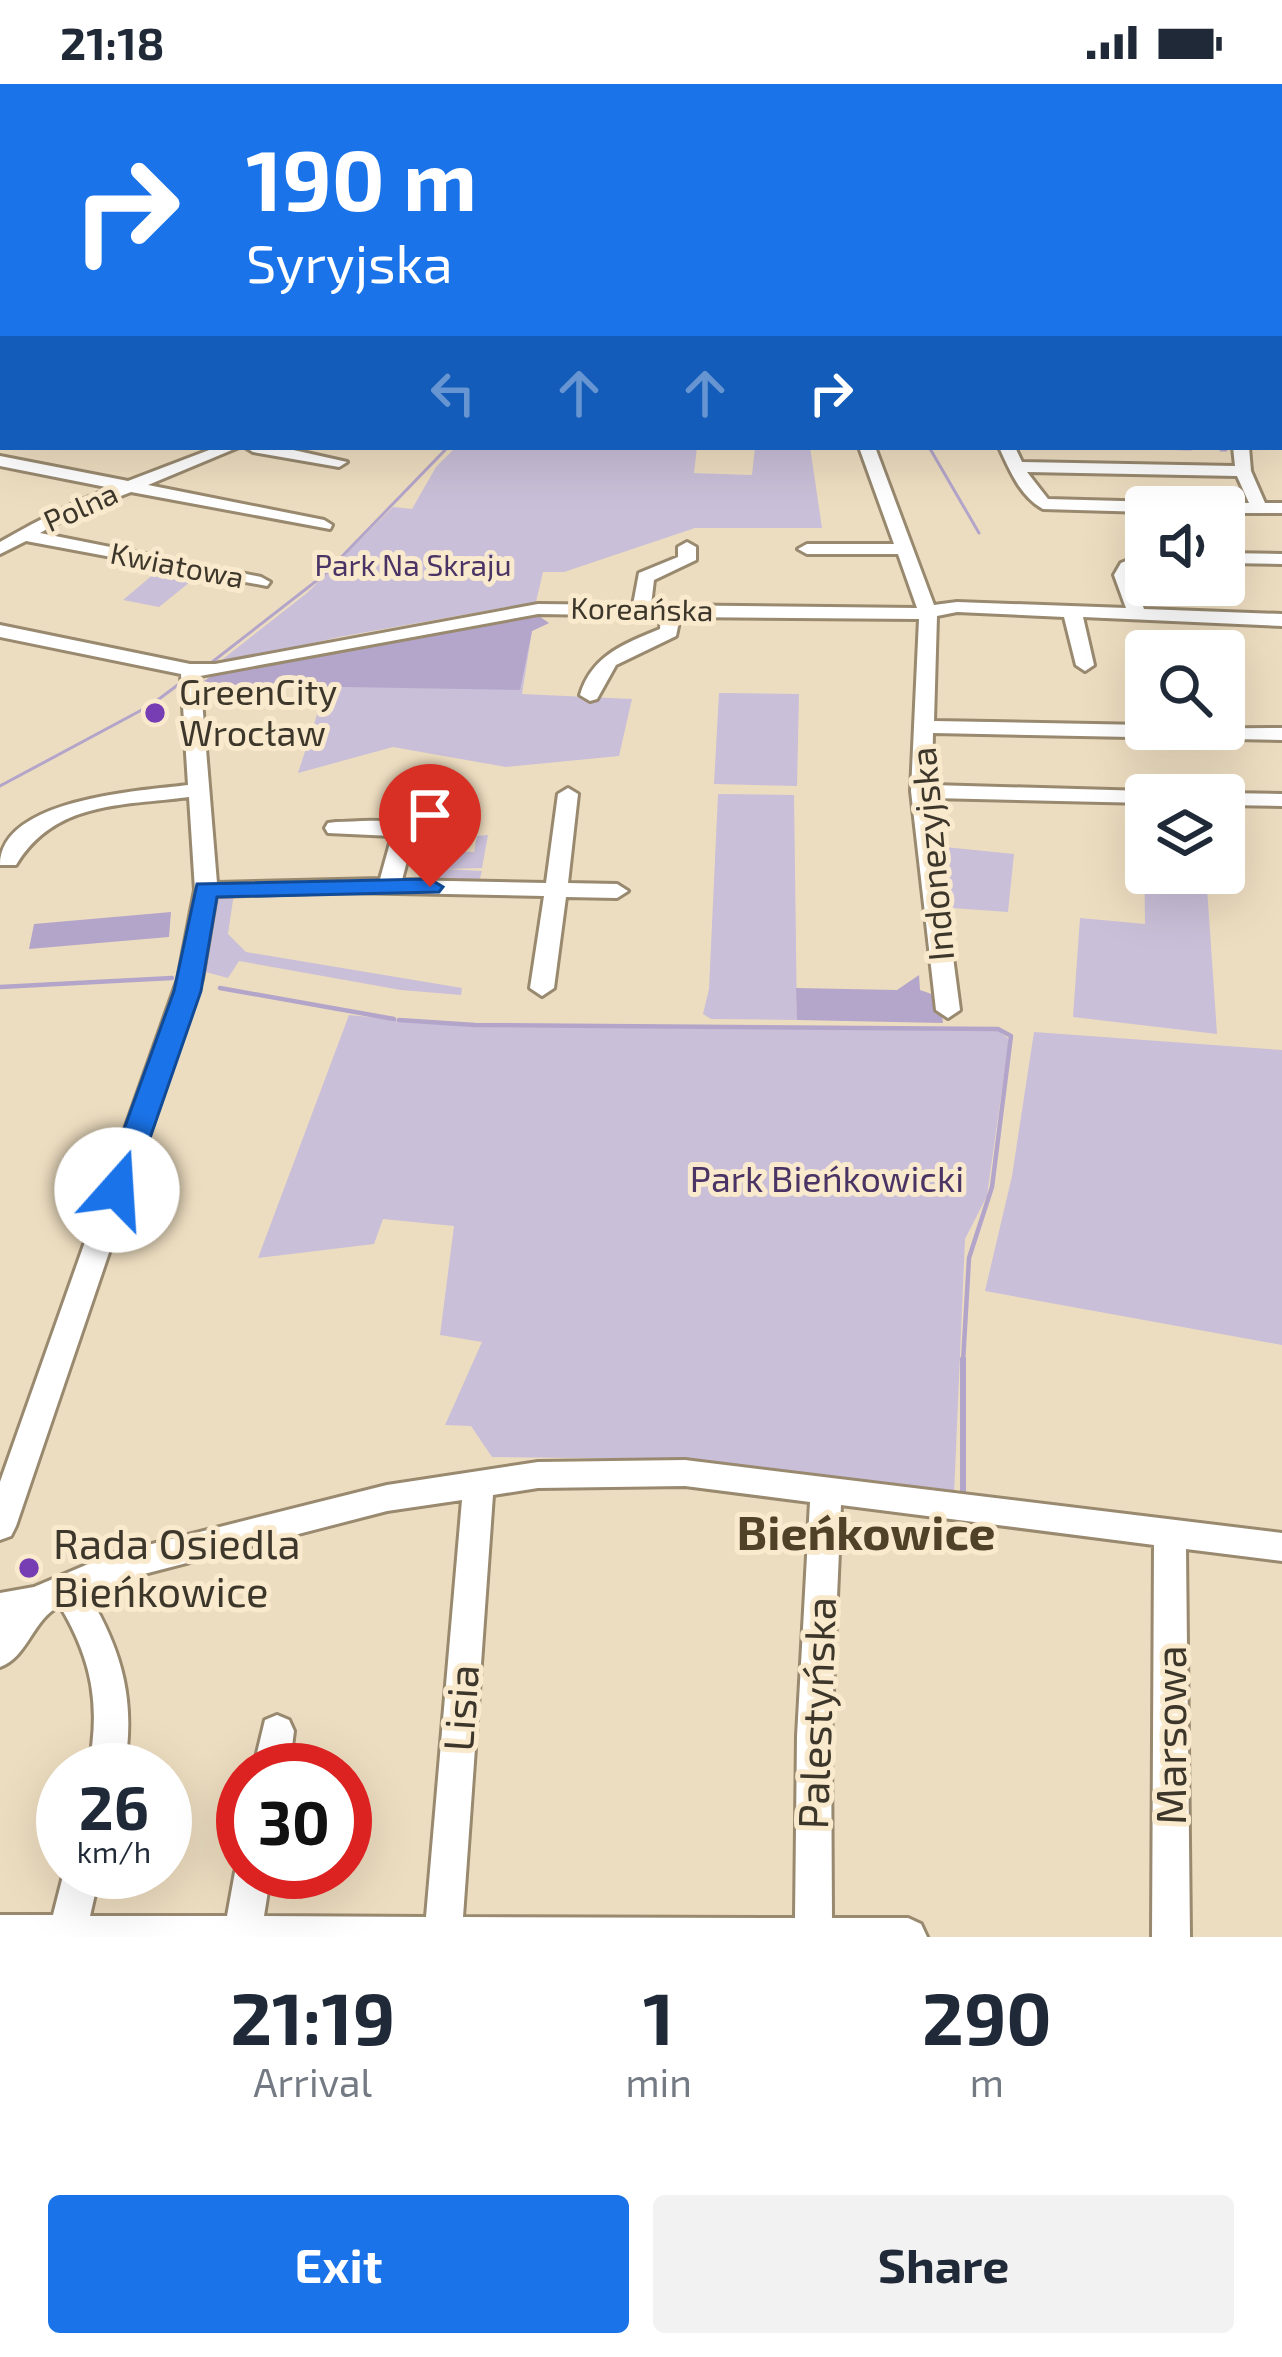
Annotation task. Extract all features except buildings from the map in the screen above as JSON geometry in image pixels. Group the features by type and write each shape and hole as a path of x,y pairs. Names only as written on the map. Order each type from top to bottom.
{"street":[{"name":"Polna","path":"9,542 64,512 223,450"},
{"path":"271,450 339,461"},
{"path":"868,450 928,613"},
{"path":"1008,450 1043,504 1125,506"},
{"path":"1241,450 1243,471 1259,508"},
{"path":"0,461 324,526"},
{"path":"1016,467 1243,471"},
{"path":"1245,508 1282,508"},
{"name":"Kwiatowa","path":"9,542 261,582"},
{"path":"642,609 645,577 687,560 687,547"},
{"path":"806,549 904,549"},
{"path":"1245,558 1282,559"},
{"path":"1134,606 1138,617"},
{"name":"Koreańska","path":"0,632 191,678 538,609 928,613 957,607 1280,624"},
{"path":"590,695 592,679 605,662 669,632 671,610"},
{"name":"Indonezyjska","path":"928,613 921,791 948,1010"},
{"path":"1073,615 1085,665"},
{"path":"0,1526 187,991 206,890 191,678"},
{"path":"921,727 1282,734"},
{"path":"8,860 23,833 64,812 198,787"},
{"path":"921,791 1125,796"},
{"path":"542,988 568,794"},
{"path":"1245,799 1282,800"},
{"path":"336,829 403,833 389,886"},
{"path":"206,890 389,886 617,891"},
{"path":"0,1608 146,1558 372,1502 478,1481 651,1472 1282,1547"},
{"name":"Lisia","path":"443,1935 478,1481"},
{"name":"Palestyńska","path":"812,1935 814,1736 826,1491"},
{"name":"Marsowa","path":"1170,1533 1172,1937"},
{"path":"0,1652 52,1593"},
{"path":"52,1593 97,1636 113,1681 117,1725 113,1743"},
{"path":"275,1743 277,1731"},
{"path":"67,1934 75,1899"},
{"path":"243,1934 249,1899"},
{"path":"0,1934 908,1937"}],"green space":[{"path":"453,450 697,450 694,473 752,475 755,450 810,450 822,528 695,528 564,572 543,572 536,602 339,637 214,666 307,593 393,507 412,509 436,467"},
{"path":"162,567 200,574 159,607 123,600"},
{"path":"549,623 532,631 522,694 632,699 619,756 506,767 393,747 298,773 326,687 204,681 215,674 330,649"},
{"path":"719,693 799,694 797,786 714,784"},
{"path":"718,794 794,795 797,1020 711,1019 703,1014 709,989"},
{"path":"488,835 482,868 445,869 482,871 479,882 420,881 428,851 474,852 477,836"},
{"path":"935,846 1014,854 1008,912 952,908 939,900"},
{"path":"234,893 228,934 246,952 462,988 461,995 401,990 239,961 228,978 202,971 218,899"},
{"path":"1145,894 1207,894 1217,1034 1073,1017 1080,918 1145,924"},
{"name":"Park Bieńkowicki","path":"349,1015 474,1027 997,1030 1009,1039 987,1196 965,1239 954,1495 674,1459 492,1457 471,1426 445,1425 482,1342 440,1335 454,1226 383,1219 374,1244 258,1258"},
{"path":"1034,1032 1282,1050 1282,1345 985,1291 1012,1176"}],"shaded area":[{"name":"Park Na Skraju","path":"536,614 549,623 532,631 520,690 217,685 204,681 215,674 330,649 334,652"},
{"path":"171,912 169,937 29,949 34,924"},
{"path":"919,975 920,990 940,997 943,1023 797,1020 796,988 897,990"}],"waterway":[{"path":"207,666 324,575 445,450"},
{"path":"931,450 979,533"},
{"path":"1221,450 1226,450"},
{"path":"0,786 151,705 179,684"},
{"path":"0,987 172,978"},
{"path":"220,988 394,1019"},
{"path":"399,1020 475,1025 998,1029 1011,1036 992,1187 969,1258 963,1362"},
{"path":"963,1362 963,1494"}],"place":[{"name":"GreenCity Wrocław","path":"155,713"},
{"name":"Rada Osiedla Bieńkowice","path":"29,1568"}],"district":[{"name":"Bieńkowice","path":"866,1533"}],"route":[{"path":"117,1190 187,991 206,890 430,887"}]}
